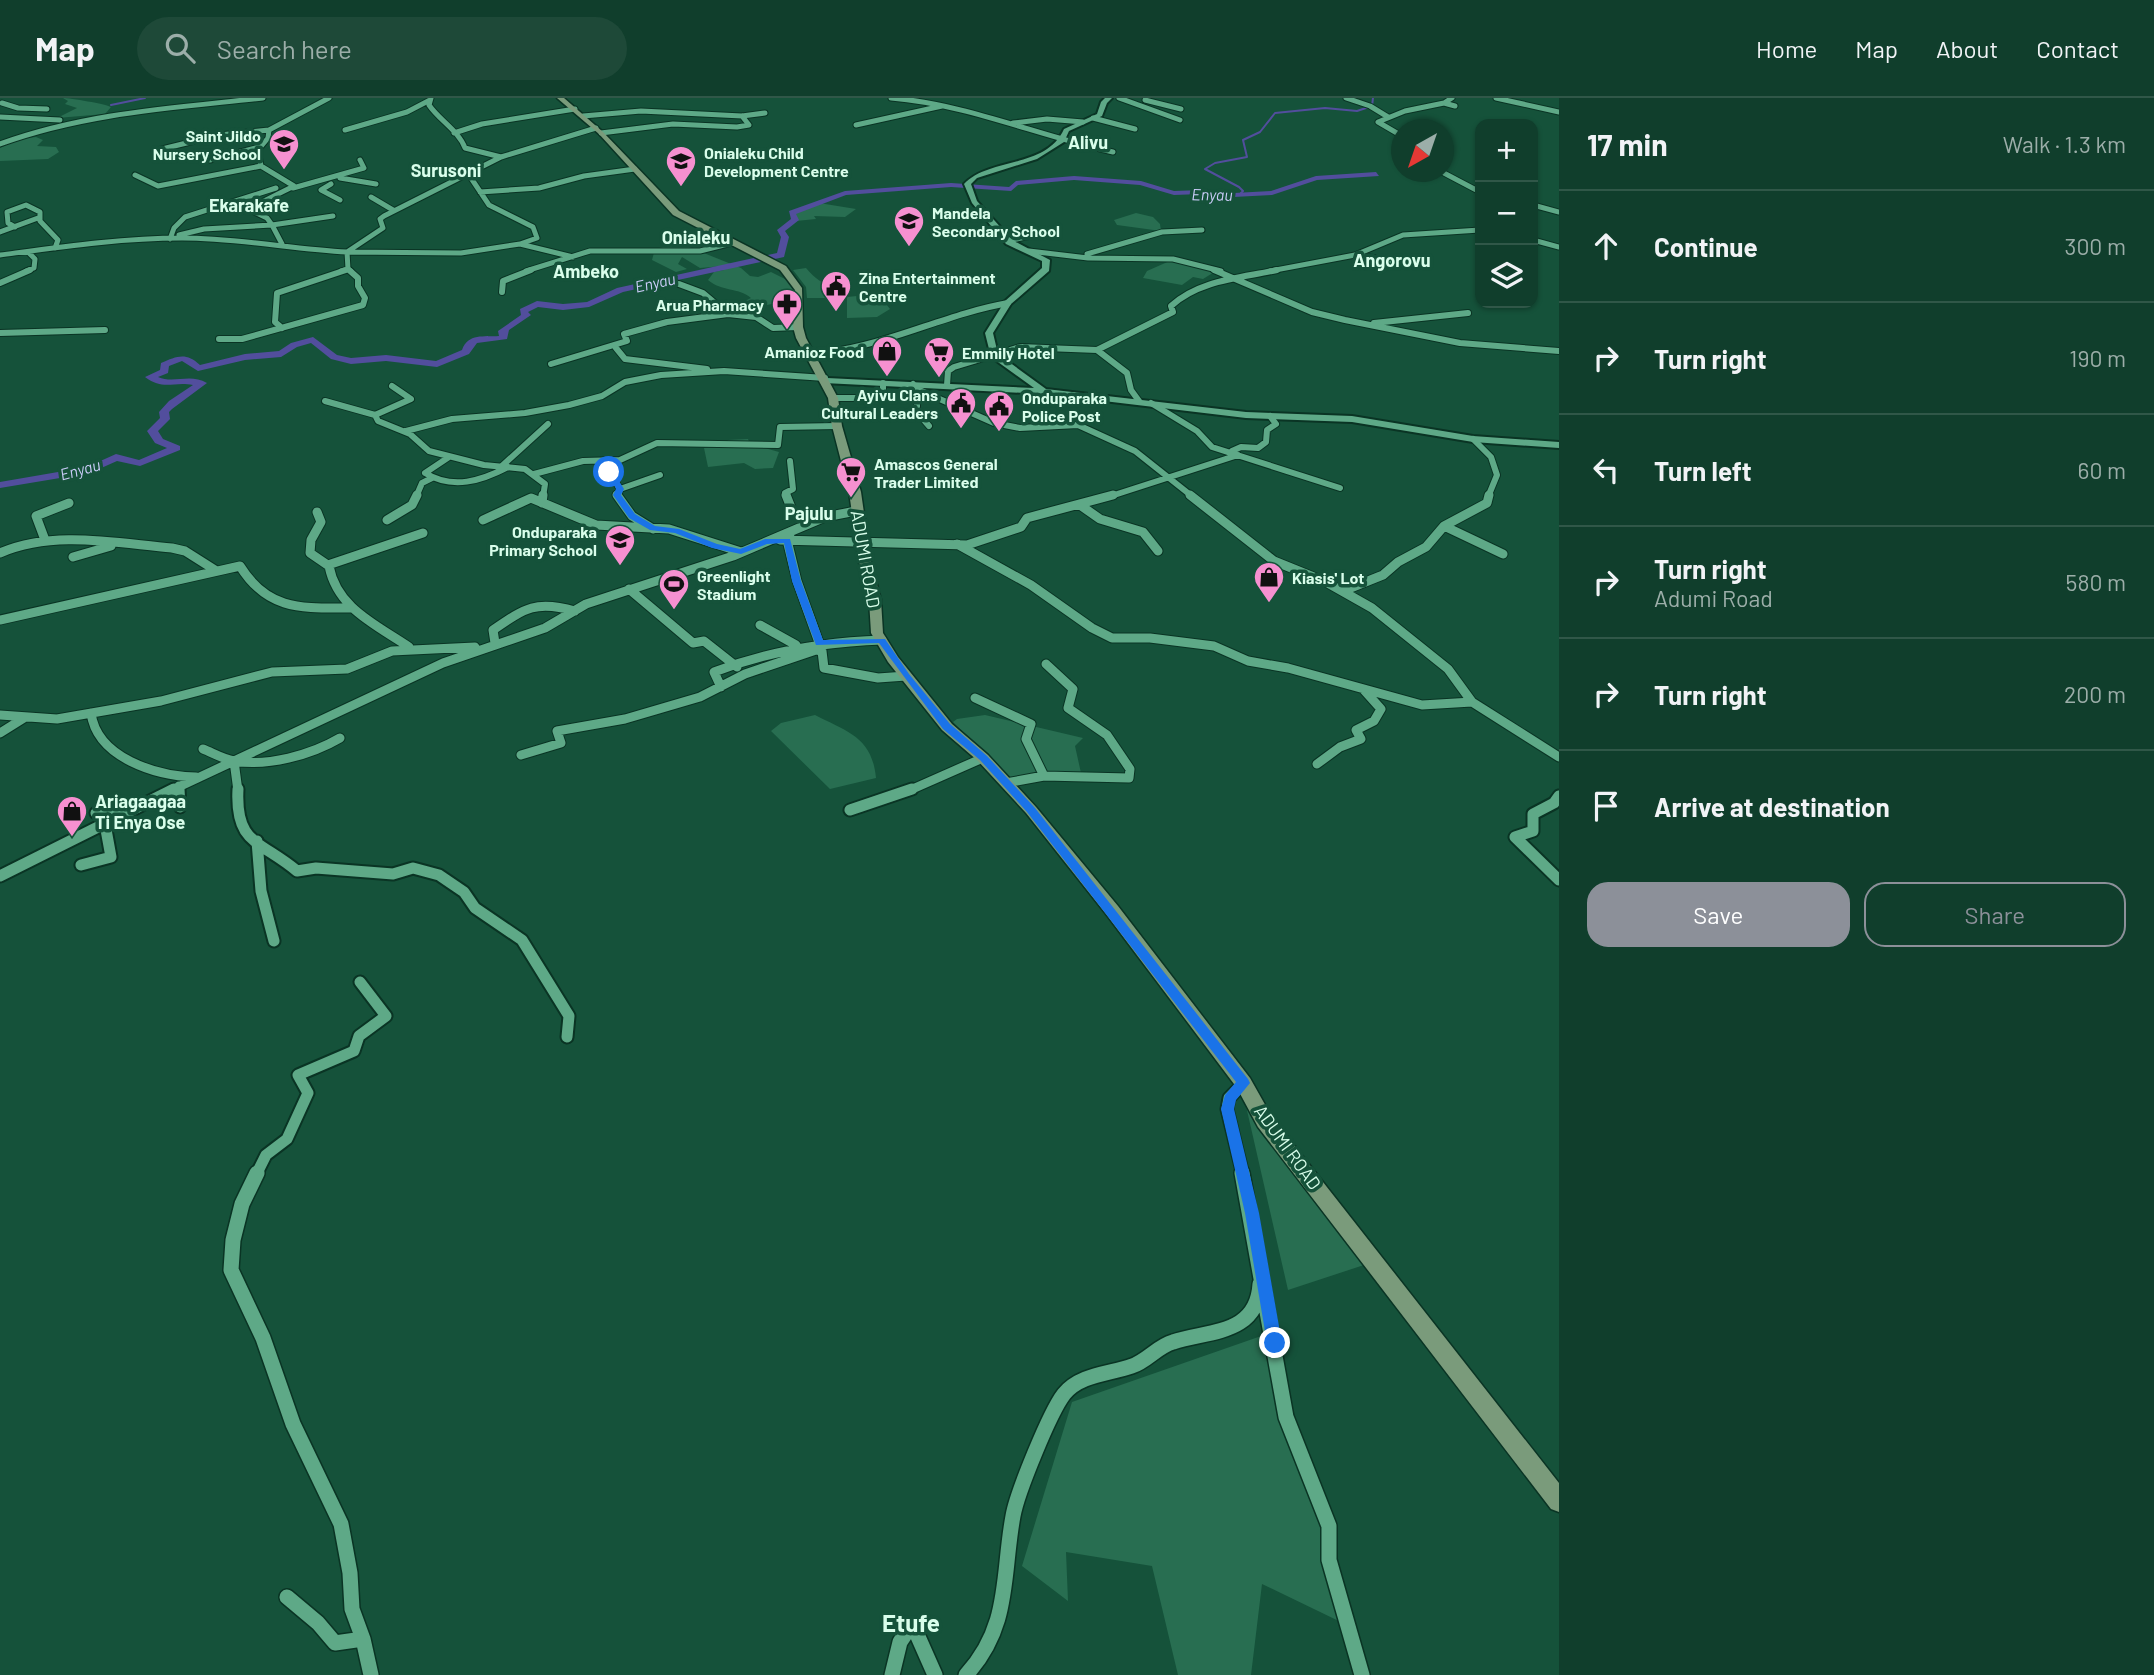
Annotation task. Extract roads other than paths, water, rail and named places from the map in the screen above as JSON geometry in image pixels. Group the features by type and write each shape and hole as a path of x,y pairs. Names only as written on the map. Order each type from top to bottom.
{"main road":[{"name":"ADUMI ROAD","path":"561,98 583,116 635,169 655,194 677,213 783,268 797,285 798,327 807,352 826,380 833,398 837,426 855,492 865,562 875,600 877,633 906,676 947,727 983,758 1006,783 1115,915 1244,1083 1265,1122 1559,1501"}],"street":[{"path":"1,103 15,98"},
{"path":"0,117 66,121 263,98"},
{"path":"154,150 219,135 269,130 329,98"},
{"path":"891,98 928,101 1062,141 1113,152"},
{"path":"1045,391 994,355 989,333 1008,303 1047,267 1044,258 1008,241 974,202 968,185 975,177 1039,156 1062,141 1066,130 1102,113 1104,103 1110,98"},
{"path":"1119,98 1180,120"},
{"path":"1136,98 1181,109"},
{"path":"1346,98 1370,106 1388,117"},
{"path":"1391,130 1378,122 1444,103 1452,98"},
{"path":"1496,98 1559,112"},
{"path":"345,130 407,112 430,99"},
{"path":"430,99 429,105 436,119 463,138 466,148 501,157"},
{"path":"1,103 19,108 47,109"},
{"path":"1444,103 1455,106"},
{"path":"856,125 942,106"},
{"path":"454,133 482,124 575,109"},
{"path":"583,116 645,111 742,116 765,113"},
{"path":"347,252 383,228 380,219 393,210 501,157 598,131 662,123 704,123 740,128 749,123 742,116"},
{"path":"1093,118 1135,129"},
{"path":"1009,124 1047,119 1083,122"},
{"path":"0,144 66,121"},
{"path":"210,160 259,148 268,138 269,130"},
{"path":"259,148 258,159 261,166 291,186"},
{"path":"205,183 258,159"},
{"path":"170,238 174,228 186,217 291,186 334,178 363,168 360,160"},
{"path":"135,175 158,186 261,166"},
{"path":"480,192 539,188 635,169"},
{"path":"0,255 170,238 282,244 310,250 347,252 461,253 520,244 537,238 533,227 495,209 469,174"},
{"path":"334,178 376,184"},
{"path":"1454,180 1475,190"},
{"path":"323,181 332,185 321,190 340,201"},
{"path":"282,244 272,225 248,208 291,186"},
{"path":"371,197 393,210"},
{"path":"15,227 8,223 6,213 17,208 26,205 36,209 40,214 38,218"},
{"path":"1538,206 1559,212"},
{"path":"170,238 201,229 272,225 333,216"},
{"path":"38,218 58,240 55,248"},
{"path":"0,232 38,218"},
{"path":"1077,256 1162,232 1202,230"},
{"path":"1355,255 1403,235 1475,230"},
{"path":"1008,241 1053,231"},
{"path":"1538,241 1559,247"},
{"path":"502,292 503,281 573,257 605,250 687,253 732,243"},
{"path":"520,244 532,250 573,257"},
{"path":"1029,251 1077,256 1173,259 1244,279 1312,312 1460,343 1559,351"},
{"path":"0,283 34,268 35,259 28,252"},
{"path":"219,339 242,340 363,305 365,298 358,286 358,278 348,270 347,252"},
{"path":"947,385 948,371 1020,347 1097,350 1173,312 1171,306 1174,302 1191,290 1325,258 1355,255 1395,261"},
{"path":"282,328 275,322 277,293 348,270"},
{"path":"679,284 703,293 728,314"},
{"path":"828,352 869,347 923,325 958,317 986,303 1008,303"},
{"path":"1366,324 1468,313"},
{"path":"551,364 579,355 617,348 627,341 624,334 667,322 728,314 756,317 773,328 798,327"},
{"path":"0,333 105,330"},
{"path":"617,348 626,359 691,365 713,371 915,387 947,385 1045,391 1270,416 1352,419 1473,439 1559,445"},
{"path":"1097,350 1127,373 1131,390 1139,401"},
{"path":"406,431 452,419 525,413 569,405 602,396 629,381 713,371"},
{"path":"833,398 883,398 883,383"},
{"path":"325,401 375,415 411,400 405,392 392,386"},
{"path":"915,387 917,412 929,426"},
{"path":"915,387 1006,426 1078,425 1135,451 1274,561 1343,591 1372,608 1448,669 1472,702 1559,757"},
{"path":"1151,403 1197,430 1212,447 1267,467 1340,488"},
{"path":"375,415 378,421 406,431 424,449 449,457 506,466 534,474 545,484 542,503"},
{"path":"1238,455 1232,451 1241,447 1258,448 1266,442 1267,430 1276,424 1270,416"},
{"path":"387,520 412,505 422,483 432,478 470,482 506,466 548,424"},
{"path":"534,474 583,461 627,458 657,443 778,445 780,427 837,426"},
{"path":"1343,591 1383,575 1398,562 1426,547 1444,526 1487,503 1491,484 1497,475 1490,457 1473,439"},
{"path":"0,876 179,786 431,668 545,628 575,611 629,589 741,552 765,541 789,537 967,545 1021,527 1027,518 1170,479 1238,455"},
{"path":"432,478 425,471 449,457"},
{"path":"608,461 608,470 620,489"},
{"path":"790,461 793,489 785,493 792,510 809,523"},
{"path":"653,528 632,516 617,495 620,489 660,475"},
{"path":"483,520 527,497 596,525 676,531 715,546 741,552"},
{"path":"45,540 36,516 69,503"},
{"path":"1080,505 1100,519 1143,532 1158,551"},
{"path":"789,537 809,523 856,511"},
{"path":"317,512 321,522 311,540 310,553 328,565 332,585 350,608 402,645 413,648"},
{"path":"1444,526 1503,554"},
{"path":"328,565 423,533"},
{"path":"789,537 797,581 821,647 824,668 878,678 906,676"},
{"path":"3,548 45,540 181,550 215,570"},
{"path":"957,544 1031,585 1092,628 1112,638 1150,638 1214,646 1248,661 1288,668 1422,705 1472,702"},
{"path":"73,557 113,545"},
{"path":"0,621 240,566 248,585 293,608 350,608"},
{"path":"629,589 694,643 704,641 745,674"},
{"path":"492,645 493,629 530,605 550,603 575,611"},
{"path":"760,625 796,645"},
{"path":"721,687 714,672 796,645 821,647 882,640"},
{"path":"0,715 48,720 161,701 272,672 347,669 392,651 492,645"},
{"path":"521,755 561,743 557,731 625,719 721,687 745,674 821,647"},
{"path":"1006,783 1044,776 1075,775 1118,780 1129,778 1130,769 1107,735 1068,708 1073,689 1046,664"},
{"path":"1317,764 1340,747 1362,739 1356,730 1374,721 1381,709 1364,690"},
{"path":"975,698 1031,724 1026,739 1044,776"},
{"path":"91,713 93,728 99,737 137,765 168,775 198,777"},
{"path":"0,733 24,718"},
{"path":"203,748 234,761 298,756 340,738"},
{"path":"850,810 900,794 983,758"},
{"path":"234,761 241,774 236,811 241,829 297,871 316,868 393,874 413,868 439,875 464,892 475,908 522,940 569,1016 567,1037"},
{"path":"179,786 180,807"},
{"path":"1559,796 1554,803 1533,814 1533,831 1517,834 1516,837 1559,880"},
{"path":"96,813 119,817"},
{"path":"81,865 111,857 105,824"},
{"path":"257,841 256,868 263,906 274,941"},
{"path":"360,982 386,1017 359,1035 354,1051 298,1075 308,1093 287,1139 265,1155 242,1204 233,1240 231,1270 262,1338 293,1424 320,1475 341,1524 350,1573 352,1609 363,1639 371,1675"},
{"path":"1244,1083 1230,1098 1227,1109 1252,1213 1286,1417 1329,1526 1329,1560 1362,1675"},
{"path":"966,1675 979,1661 1003,1608 1013,1514 1037,1449 1065,1393 1097,1374 1133,1366 1171,1342 1212,1335 1251,1315 1258,1300 1261,1271"},
{"path":"287,1597 318,1623 335,1643 363,1639"},
{"path":"892,1675 900,1642 908,1630 916,1632 935,1675"}],"waterway":[{"path":"111,105 145,98"},
{"path":"1241,193 1243,191 1239,187 1205,169 1215,163 1247,157 1243,140 1260,132 1275,113 1325,108 1357,111 1372,106 1373,98"},
{"name":"Enyau","path":"0,485 90,470 116,457 140,463 176,448 159,441 152,431 165,419 164,412 169,407 202,383 183,380 166,384 150,377 165,371 164,365 181,358 188,359 198,368 245,357 281,354 294,345 313,340 334,357 351,361 386,358 437,364 466,352 469,343 473,341 504,337 505,328 524,318 526,315 523,311 537,304 563,307 589,304 620,290 781,255 785,237 781,230 795,220 792,213 845,193 951,185 1011,189 1016,183 1074,178 1141,183 1174,193 1202,192 1214,196 1272,193 1316,178 1376,174"}],"place":[{"name":"Saint Jildo Nursery School","path":"284,171"},
{"name":"Onialeku Child Development Centre","path":"681,188"},
{"name":"Mandela Secondary School","path":"909,248"},
{"name":"Zina Entertainment Centre","path":"836,313"},
{"name":"Arua Pharmacy","path":"787,331"},
{"name":"Amanioz Food","path":"887,378"},
{"name":"Emmily Hotel","path":"939,379"},
{"name":"Ayivu Clans Cultural Leaders","path":"961,430"},
{"name":"Onduparaka Police Post","path":"999,433"},
{"name":"Amascos General Trader Limited","path":"851,499"},
{"name":"Onduparaka Primary School","path":"620,567"},
{"name":"Kiasis' Lot","path":"1269,604"},
{"name":"Greenlight Stadium","path":"674,611"},
{"name":"Ariagaagaa Ti Enya Ose","path":"72,838"}],"district":[{"name":"Alivu","path":"1088,142"},
{"name":"Surusoni","path":"446,170"},
{"name":"Ekarakafe","path":"249,205"},
{"name":"Onialeku","path":"696,237"},
{"name":"Angorovu","path":"1392,260"},
{"name":"Ambeko","path":"586,271"},
{"name":"Pajulu","path":"809,513"},
{"name":"Etufe","path":"911,1622"}]}
